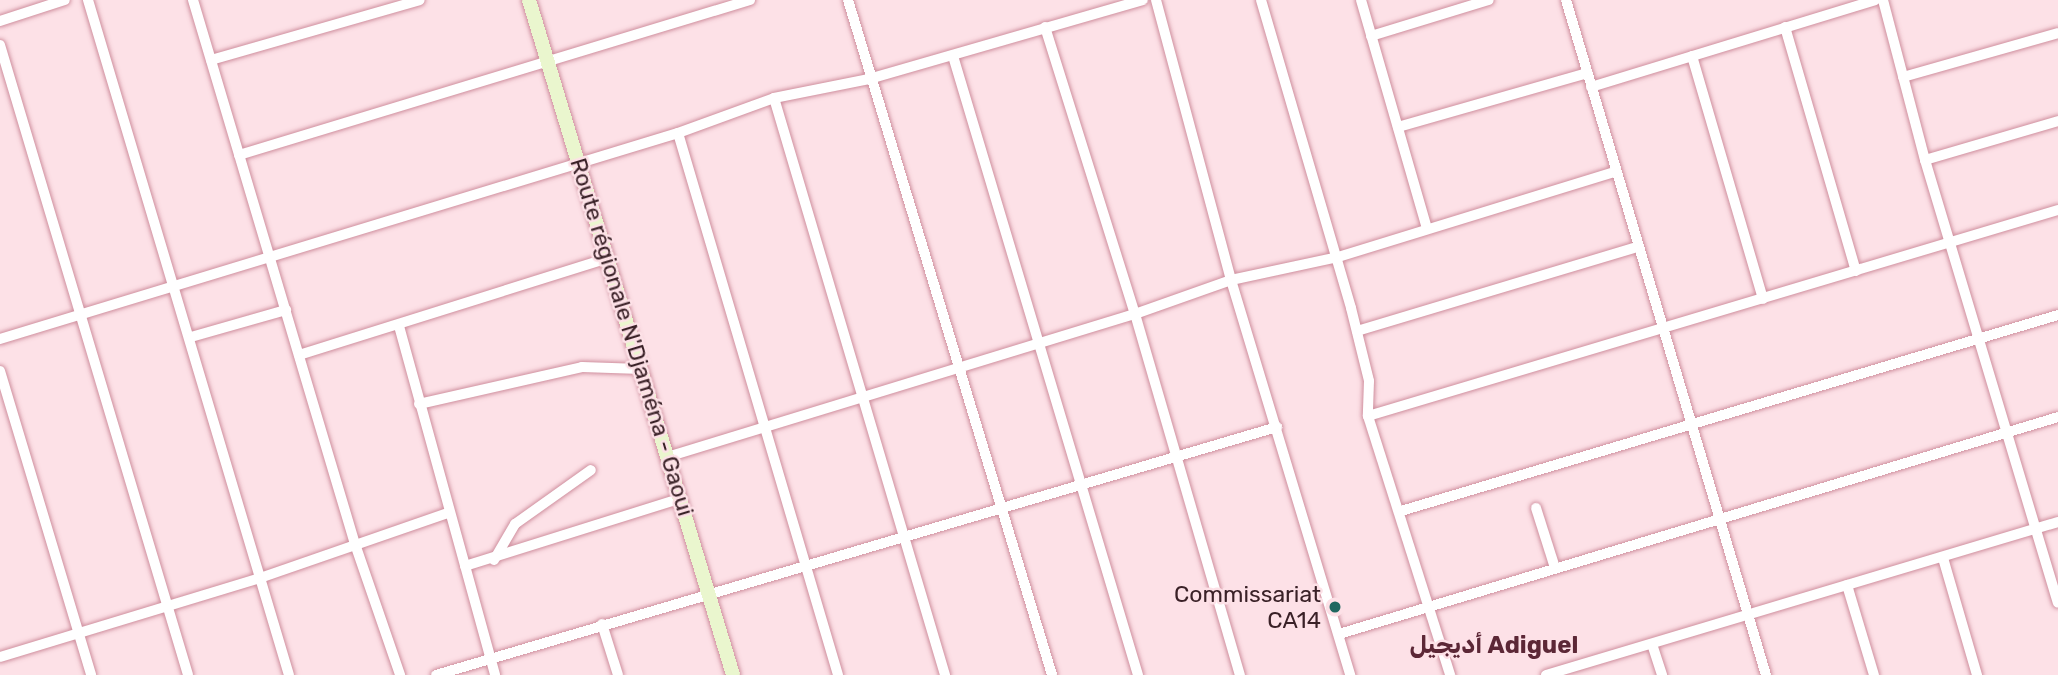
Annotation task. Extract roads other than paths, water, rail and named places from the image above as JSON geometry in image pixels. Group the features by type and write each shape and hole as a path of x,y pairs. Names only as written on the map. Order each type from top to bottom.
{"street":[{"path":"0,21 65,0"},
{"path":"88,0 191,337 289,675"},
{"path":"192,0 355,544 400,675"},
{"path":"211,60 420,0"},
{"name":"Route régionale N'Djaména - Gaoui","path":"529,0 733,675"},
{"path":"239,155 750,0"},
{"path":"848,0 869,79 960,368 1052,675"},
{"path":"0,339 678,133 774,98 869,79 1141,0"},
{"path":"1156,0 1231,280 1350,675"},
{"path":"1261,0 1338,257 1369,381 1368,416 1401,511 1450,675"},
{"path":"1361,0 1427,229"},
{"path":"1371,36 1489,0"},
{"path":"1566,0 1766,675"},
{"path":"1591,87 1875,0"},
{"path":"1883,0 1925,160 2058,602"},
{"path":"1045,27 1097,204 1135,314 1240,675"},
{"path":"1785,27 1856,271"},
{"path":"1903,77 2058,33"},
{"path":"0,45 170,607 188,675"},
{"path":"953,56 1138,675"},
{"path":"1692,56 1763,299"},
{"path":"1398,127 1587,73"},
{"path":"774,98 860,397 945,675"},
{"path":"1925,160 2058,121"},
{"path":"678,133 838,675"},
{"path":"667,457 1135,314 1231,280 1338,257 1615,172"},
{"path":"1368,416 2058,210"},
{"path":"1357,331 1637,247"},
{"path":"299,355 399,326 609,258"},
{"path":"191,337 286,310"},
{"path":"1401,511 1692,425 1978,336 2058,315"},
{"path":"399,326 447,513 465,566 495,675"},
{"path":"419,404 582,368 641,369"},
{"path":"0,371 91,675"},
{"path":"1339,634 1719,516 2058,417"},
{"path":"436,675 602,624 806,567 1176,454 1277,427"},
{"path":"494,560 515,524 591,470"},
{"path":"465,566 494,560 680,499"},
{"path":"1535,508 1555,568"},
{"path":"0,657 170,607 447,513"},
{"path":"1553,674 2058,522"},
{"path":"1943,558 1978,675"},
{"path":"1847,585 1874,675"},
{"path":"602,624 618,675"},
{"path":"1652,644 1662,675"}],"place":[{"name":"Commissariat CA14","path":"1335,607"}],"district":[{"name":"أديجيل Adiguel","path":"1494,646"}]}
